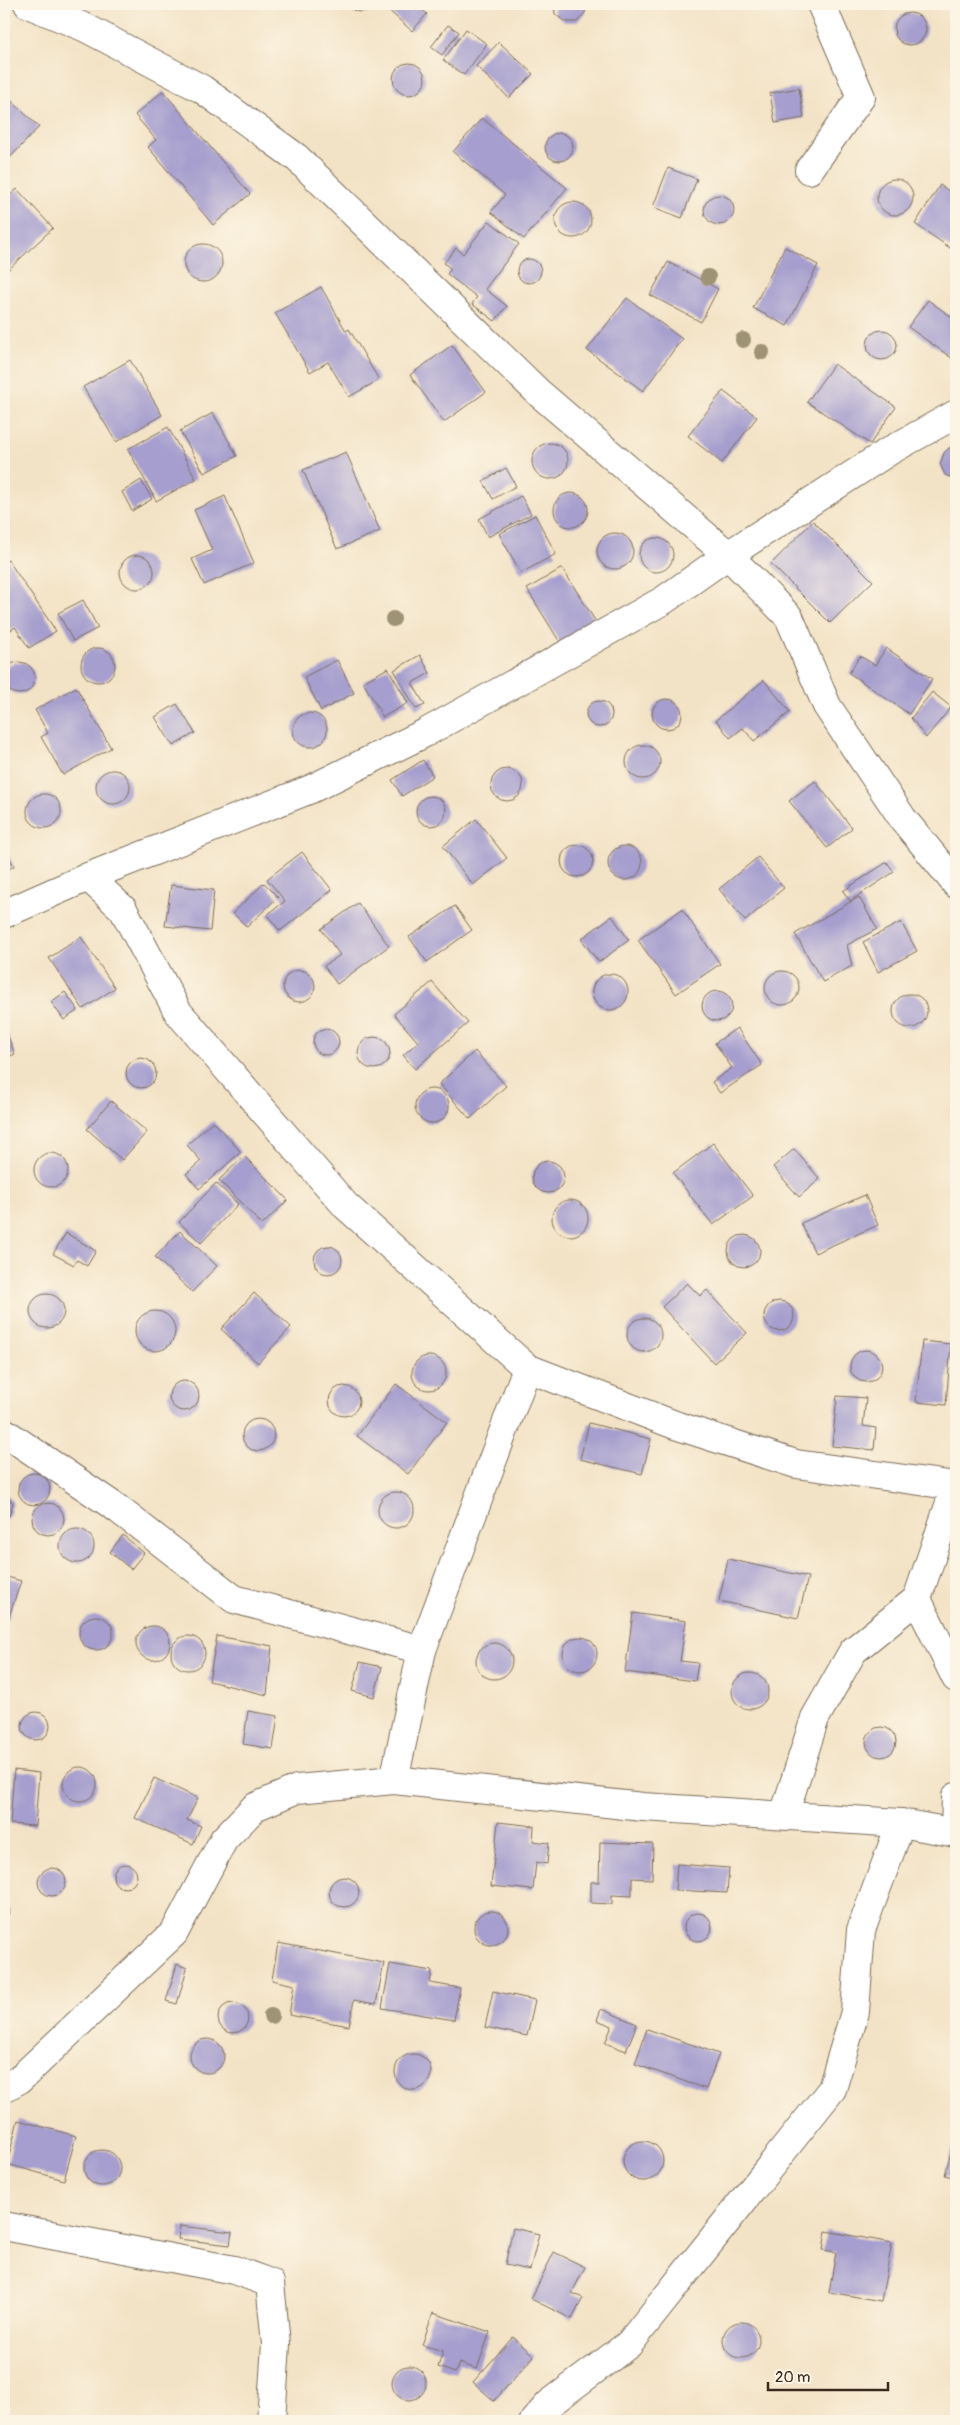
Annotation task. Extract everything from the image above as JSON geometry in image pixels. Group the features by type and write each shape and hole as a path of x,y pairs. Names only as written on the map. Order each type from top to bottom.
{"street":[{"path":"28,4 86,28 202,89 297,158 539,393 728,555 789,617 827,706 903,819 956,884"},
{"path":"809,170 862,97 821,4"},
{"path":"4,914 88,877 311,789 425,733 664,600 728,555 891,450 956,414"},
{"path":"88,877 122,909 178,1012 346,1206 527,1368 675,1425 796,1464 956,1485 917,1600 852,1651 815,1718 784,1814"},
{"path":"394,1780 422,1650 527,1368"},
{"path":"4,1432 118,1508 234,1599 344,1631 422,1650"},
{"path":"917,1600 956,1678"},
{"path":"4,2088 20,2079 174,1934 224,1839 255,1807 297,1788 394,1780 643,1807 784,1814 901,1823 955,1832 956,1797"},
{"path":"534,2421 549,2404 629,2344 832,2088 855,2012 861,1930 901,1823"},
{"path":"4,2226 234,2270 270,2284 276,2344 271,2421"}],"building":[{"path":"346,4 374,4 366,11 359,12"},
{"path":"392,4 416,4 427,14 412,31 387,9"},
{"path":"554,4 586,4 585,13 577,22 565,22 555,14"},
{"path":"910,13 922,17 926,29 922,41 910,45 898,41 894,29 898,17"},
{"path":"448,25 459,32 442,55 431,47"},
{"path":"466,29 487,44 464,75 443,60"},
{"path":"499,42 533,74 509,98 476,66"},
{"path":"409,63 421,67 425,79 421,91 409,95 397,91 393,79 397,67"},
{"path":"799,88 804,118 775,123 770,93"},
{"path":"163,91 250,194 213,225 148,147 156,140 135,115"},
{"path":"4,94 39,127 4,164"},
{"path":"482,118 567,188 524,239 491,212 505,195 453,152"},
{"path":"559,133 569,137 573,147 569,157 559,161 549,157 545,147 549,137"},
{"path":"668,168 697,179 682,218 653,207"},
{"path":"895,179 907,185 913,197 907,209 895,215 883,209 877,197 883,185"},
{"path":"940,185 956,196 956,252 915,224"},
{"path":"17,189 53,228 9,269 4,264 4,201"},
{"path":"719,195 730,199 734,210 730,221 719,225 708,221 704,210 708,199"},
{"path":"573,202 585,208 591,220 585,232 573,238 561,232 555,220 561,208"},
{"path":"489,221 519,244 485,289 507,306 495,321 472,304 477,297 447,274 451,269 444,263 456,248 463,254"},
{"path":"203,244 217,249 222,263 217,277 203,282 189,277 184,263 189,249"},
{"path":"785,247 818,265 787,326 753,308"},
{"path":"529,259 534,260 540,266 540,276 534,282 529,283 524,282 518,276 517,271 518,266 524,260"},
{"path":"668,262 718,289 701,322 650,295"},
{"path":"321,287 346,331 349,329 379,380 349,397 328,362 310,372 275,313"},
{"path":"627,298 682,339 643,391 587,350"},
{"path":"928,300 956,320 956,361 908,327"},
{"path":"882,330 892,335 897,345 892,355 882,360 872,355 867,345 872,335"},
{"path":"452,345 486,392 444,422 410,375"},
{"path":"130,360 162,415 116,442 83,387"},
{"path":"834,364 896,407 870,444 807,402"},
{"path":"723,391 757,417 722,463 688,436"},
{"path":"213,413 237,456 204,473 180,431"},
{"path":"168,427 196,479 156,501 128,449"},
{"path":"550,443 557,444 563,448 567,454 567,468 563,474 557,478 550,479 543,478 537,474 533,468 532,461 533,454 537,448 543,444"},
{"path":"956,447 956,479 945,475 940,464 944,453 949,448"},
{"path":"346,452 380,531 337,549 303,470"},
{"path":"506,468 516,486 493,499 483,481"},
{"path":"141,480 152,499 132,511 122,492"},
{"path":"571,493 583,498 588,510 583,522 571,527 559,522 554,510 559,498"},
{"path":"225,496 254,563 204,585 192,559 212,550 194,510"},
{"path":"521,496 531,514 488,537 479,519"},
{"path":"535,515 556,554 521,573 499,534"},
{"path":"813,521 873,581 830,623 771,564"},
{"path":"615,533 622,534 628,538 632,544 632,558 628,564 622,568 615,569 608,568 602,564 598,558 597,551 598,544 602,538 608,534"},
{"path":"656,538 668,543 673,555 668,567 656,572 644,567 639,555 644,543"},
{"path":"137,555 144,556 149,560 153,565 153,579 149,584 144,588 137,589 130,588 125,584 121,579 120,572 121,565 125,560 130,556"},
{"path":"8,560 56,631 29,648 15,627 4,635 4,563"},
{"path":"562,568 596,622 561,644 527,589"},
{"path":"83,600 98,628 73,641 58,613"},
{"path":"98,648 105,649 110,653 114,658 114,672 110,677 105,681 98,682 91,681 86,677 82,672 81,665 82,658 86,653 91,649"},
{"path":"886,648 932,679 909,714 849,673 860,656 875,665"},
{"path":"420,655 430,673 412,683 425,705 416,709 394,670"},
{"path":"337,660 354,693 321,711 304,677"},
{"path":"19,662 25,663 30,667 34,672 34,684 30,689 25,693 19,694 13,693 8,689 4,684 3,678 4,672 8,667 13,663"},
{"path":"388,668 408,703 383,717 363,682"},
{"path":"764,680 790,712 754,741 743,728 730,738 716,720"},
{"path":"76,687 111,748 63,775 41,737 48,733 35,710"},
{"path":"932,692 951,707 926,738 911,718"},
{"path":"667,699 678,703 682,714 678,725 667,729 656,725 652,714 656,703"},
{"path":"599,701 608,705 612,714 608,723 599,727 590,723 586,714 590,705"},
{"path":"177,704 195,733 173,746 155,717"},
{"path":"310,713 317,714 322,718 326,723 326,737 322,742 317,746 310,747 303,746 298,742 294,737 293,730 294,723 298,718 303,714"},
{"path":"643,745 655,750 660,762 655,774 643,779 631,774 626,762 631,750"},
{"path":"423,760 433,776 402,796 392,780"},
{"path":"507,769 513,770 518,774 522,779 522,791 518,796 513,800 507,801 501,800 496,796 492,791 491,785 492,779 496,774 501,770"},
{"path":"113,770 125,775 130,787 125,799 113,804 101,799 96,787 101,775"},
{"path":"815,781 852,828 827,848 789,801"},
{"path":"44,794 56,799 61,811 56,823 44,828 32,823 27,811 32,799"},
{"path":"431,796 441,801 446,811 441,821 431,826 421,821 416,811 421,801"},
{"path":"476,819 507,858 473,885 443,846"},
{"path":"577,845 583,846 588,850 592,855 592,867 588,872 583,876 577,877 571,876 566,872 562,867 561,861 562,855 566,850 571,846"},
{"path":"625,846 632,847 637,851 641,856 641,870 637,875 632,879 625,880 618,879 613,875 609,870 608,863 609,856 613,851 618,847"},
{"path":"4,847 14,866 4,872"},
{"path":"302,852 332,890 280,931 267,915 285,901 267,879"},
{"path":"758,857 784,888 745,921 719,889"},
{"path":"887,862 894,872 850,901 843,891"},
{"path":"264,883 278,897 247,927 233,913"},
{"path":"171,885 214,890 210,931 165,926"},
{"path":"859,897 877,929 847,945 852,966 823,982 795,934"},
{"path":"358,903 389,946 337,984 324,966 340,955 321,929"},
{"path":"455,906 472,930 427,962 409,937"},
{"path":"682,909 720,964 676,994 638,940"},
{"path":"612,916 629,940 599,962 581,939"},
{"path":"901,922 917,951 878,972 863,942"},
{"path":"81,937 115,988 83,1009 49,958"},
{"path":"299,970 305,971 310,975 314,980 314,992 310,997 305,1001 299,1002 293,1001 288,997 284,992 283,986 284,980 288,975 293,971"},
{"path":"782,971 789,972 794,976 798,981 798,995 794,1000 789,1004 782,1005 775,1004 770,1000 766,995 765,988 766,981 770,976 775,972"},
{"path":"610,974 622,980 628,992 622,1004 610,1010 598,1004 592,992 598,980"},
{"path":"432,982 468,1023 415,1069 403,1055 418,1042 394,1014"},
{"path":"717,991 728,995 732,1006 728,1017 717,1021 706,1017 702,1006 706,995"},
{"path":"65,992 78,1010 64,1020 51,1002"},
{"path":"910,994 922,999 927,1011 922,1023 910,1028 898,1023 893,1011 898,999"},
{"path":"4,1026 15,1054 4,1059"},
{"path":"737,1028 762,1065 720,1093 712,1082 732,1068 715,1043"},
{"path":"326,1029 336,1032 339,1042 336,1052 326,1055 316,1052 313,1042 316,1032"},
{"path":"374,1037 386,1041 390,1053 386,1065 374,1069 362,1065 358,1053 362,1041"},
{"path":"475,1051 506,1086 470,1119 439,1084"},
{"path":"141,1058 152,1062 156,1073 152,1084 141,1088 130,1084 126,1073 130,1062"},
{"path":"432,1089 444,1094 449,1106 444,1118 432,1123 420,1118 415,1106 420,1094"},
{"path":"111,1101 147,1132 122,1160 87,1129"},
{"path":"213,1121 241,1152 199,1189 186,1174 201,1161 187,1145"},
{"path":"713,1143 753,1196 713,1225 673,1173"},
{"path":"794,1149 820,1179 799,1197 773,1167"},
{"path":"51,1153 58,1154 63,1158 67,1163 67,1177 63,1182 58,1186 51,1187 44,1186 39,1182 35,1177 34,1170 35,1163 39,1158 44,1154"},
{"path":"244,1156 288,1200 262,1225 219,1180"},
{"path":"548,1161 559,1166 564,1177 559,1188 548,1193 537,1188 532,1177 537,1166"},
{"path":"216,1183 238,1204 201,1243 179,1222"},
{"path":"865,1195 878,1225 815,1253 801,1223"},
{"path":"570,1200 583,1205 588,1218 583,1231 570,1236 557,1231 552,1218 557,1205"},
{"path":"180,1231 217,1266 192,1292 155,1257"},
{"path":"66,1233 96,1251 87,1266 77,1260 74,1265 53,1254"},
{"path":"744,1235 750,1236 755,1240 759,1245 759,1257 755,1262 750,1266 744,1267 738,1266 733,1262 729,1257 728,1251 729,1245 733,1240 738,1236"},
{"path":"328,1246 338,1250 342,1260 338,1270 328,1274 318,1270 314,1260 318,1250"},
{"path":"687,1283 700,1296 707,1290 747,1333 714,1363 662,1307"},
{"path":"254,1293 291,1327 258,1363 221,1329"},
{"path":"47,1294 59,1299 64,1311 59,1323 47,1328 35,1323 30,1311 35,1299"},
{"path":"779,1301 789,1306 794,1316 789,1326 779,1331 769,1326 764,1316 769,1306"},
{"path":"155,1311 169,1317 175,1331 169,1345 155,1351 141,1345 135,1331 141,1317"},
{"path":"644,1318 651,1319 656,1323 660,1328 660,1342 656,1347 651,1351 644,1352 637,1351 632,1347 628,1342 627,1335 628,1328 632,1323 637,1319"},
{"path":"922,1341 951,1344 946,1405 916,1402"},
{"path":"866,1350 878,1354 882,1366 878,1378 866,1382 854,1378 850,1366 854,1354"},
{"path":"429,1356 441,1361 446,1373 441,1385 429,1390 417,1385 412,1373 417,1361"},
{"path":"184,1381 194,1386 199,1396 194,1406 184,1411 174,1406 169,1396 174,1386"},
{"path":"396,1384 447,1422 408,1474 357,1436"},
{"path":"344,1386 354,1391 359,1401 354,1411 344,1416 334,1411 329,1401 334,1391"},
{"path":"837,1396 866,1398 863,1426 876,1428 874,1450 832,1446"},
{"path":"258,1419 269,1424 274,1435 269,1446 258,1451 247,1446 242,1435 247,1424"},
{"path":"589,1423 651,1439 642,1474 580,1459"},
{"path":"34,1473 40,1474 45,1478 49,1483 49,1495 45,1500 40,1504 34,1505 28,1504 23,1500 19,1495 18,1489 19,1483 23,1478 28,1474"},
{"path":"4,1491 13,1503 9,1516 4,1520"},
{"path":"396,1492 403,1493 409,1497 413,1503 413,1517 409,1523 403,1527 396,1528 389,1527 383,1523 379,1517 378,1510 379,1503 383,1497 389,1493"},
{"path":"48,1503 54,1504 59,1508 63,1513 63,1525 59,1530 54,1534 48,1535 42,1534 37,1530 33,1525 32,1519 33,1513 37,1508 42,1504"},
{"path":"77,1529 84,1530 89,1534 93,1539 93,1553 89,1558 84,1562 77,1563 70,1562 65,1558 61,1553 60,1546 61,1539 65,1534 70,1530"},
{"path":"123,1535 144,1553 131,1569 110,1552"},
{"path":"728,1559 808,1577 798,1618 719,1601"},
{"path":"4,1576 21,1581 6,1625 4,1624"},
{"path":"633,1613 686,1621 680,1661 698,1663 695,1681 625,1672"},
{"path":"96,1616 108,1621 113,1633 108,1645 96,1650 84,1645 79,1633 84,1621"},
{"path":"153,1626 165,1631 170,1643 165,1655 153,1660 141,1655 136,1643 141,1631"},
{"path":"188,1636 200,1641 205,1653 200,1665 188,1670 176,1665 171,1653 176,1641"},
{"path":"217,1636 272,1646 267,1695 209,1681"},
{"path":"580,1637 592,1642 597,1654 592,1666 580,1671 568,1666 563,1654 568,1642"},
{"path":"494,1643 507,1648 512,1661 507,1674 494,1679 481,1674 476,1661 481,1648"},
{"path":"360,1662 382,1667 374,1697 352,1691"},
{"path":"750,1673 757,1674 763,1678 767,1684 767,1698 763,1704 757,1708 750,1709 743,1708 737,1704 733,1698 732,1691 733,1684 737,1678 743,1674"},
{"path":"248,1711 278,1716 273,1749 243,1744"},
{"path":"36,1712 46,1716 50,1726 46,1736 36,1740 26,1736 22,1726 26,1716"},
{"path":"881,1727 892,1731 896,1742 892,1753 881,1757 870,1753 866,1742 870,1731"},
{"path":"80,1767 87,1768 92,1772 96,1777 96,1791 92,1796 87,1800 80,1801 73,1800 68,1796 64,1791 63,1784 64,1777 68,1772 73,1768"},
{"path":"14,1770 39,1773 35,1826 10,1824"},
{"path":"154,1778 198,1798 187,1820 201,1826 193,1844 135,1818"},
{"path":"498,1822 534,1826 533,1841 549,1843 547,1864 536,1862 533,1890 491,1886"},
{"path":"600,1842 653,1844 652,1879 632,1878 632,1896 612,1895 612,1904 591,1903 591,1882 599,1882"},
{"path":"125,1864 130,1865 136,1871 136,1881 130,1887 125,1888 120,1887 114,1881 113,1876 114,1871 120,1865"},
{"path":"677,1864 729,1868 727,1893 675,1890"},
{"path":"52,1868 62,1872 66,1882 62,1892 52,1896 42,1892 38,1882 42,1872"},
{"path":"344,1877 355,1881 359,1892 355,1903 344,1907 333,1903 329,1892 333,1881"},
{"path":"4,1901 10,1911 4,1922"},
{"path":"491,1911 498,1912 503,1916 507,1921 507,1935 503,1940 498,1944 491,1945 484,1944 479,1940 475,1935 474,1928 475,1921 479,1916 484,1912"},
{"path":"698,1913 708,1917 712,1927 708,1937 698,1941 688,1937 684,1927 688,1917"},
{"path":"278,1943 384,1963 376,2004 354,2000 349,2026 289,2015 294,1985 272,1980"},
{"path":"177,1964 187,1968 177,2004 166,2001"},
{"path":"390,1964 432,1971 430,1983 460,1988 454,2020 382,2008"},
{"path":"493,1991 535,2000 527,2036 485,2027"},
{"path":"233,2003 239,2004 247,2012 247,2024 239,2032 233,2033 227,2032 219,2024 218,2018 219,2012 227,2004"},
{"path":"601,2009 637,2024 626,2051 605,2043 612,2026 597,2020"},
{"path":"647,2029 719,2054 706,2089 635,2064"},
{"path":"207,2039 214,2040 219,2044 223,2049 223,2063 219,2068 214,2072 207,2073 200,2072 195,2068 191,2063 190,2056 191,2049 195,2044 200,2040"},
{"path":"413,2054 425,2060 431,2072 425,2084 413,2090 401,2084 395,2072 401,2060"},
{"path":"18,2120 76,2136 64,2180 7,2164"},
{"path":"956,2131 956,2178 945,2175"},
{"path":"643,2141 657,2147 663,2161 657,2175 643,2181 629,2175 623,2161 629,2147"},
{"path":"102,2150 114,2156 120,2168 114,2180 102,2186 90,2180 84,2168 90,2156"},
{"path":"180,2226 232,2232 230,2245 178,2239"},
{"path":"513,2228 539,2234 530,2270 505,2265"},
{"path":"826,2231 892,2243 881,2301 829,2292 836,2252 823,2250"},
{"path":"554,2252 585,2267 572,2293 583,2298 572,2319 531,2299"},
{"path":"433,2313 490,2332 477,2369 459,2363 455,2373 438,2367 443,2351 422,2345"},
{"path":"741,2322 754,2327 759,2340 754,2353 741,2358 728,2353 723,2340 728,2327"},
{"path":"513,2337 534,2356 494,2401 473,2382"},
{"path":"409,2366 416,2367 421,2371 425,2376 425,2390 421,2395 416,2399 409,2400 402,2399 397,2395 393,2390 392,2383 393,2376 397,2371 402,2367"}]}
